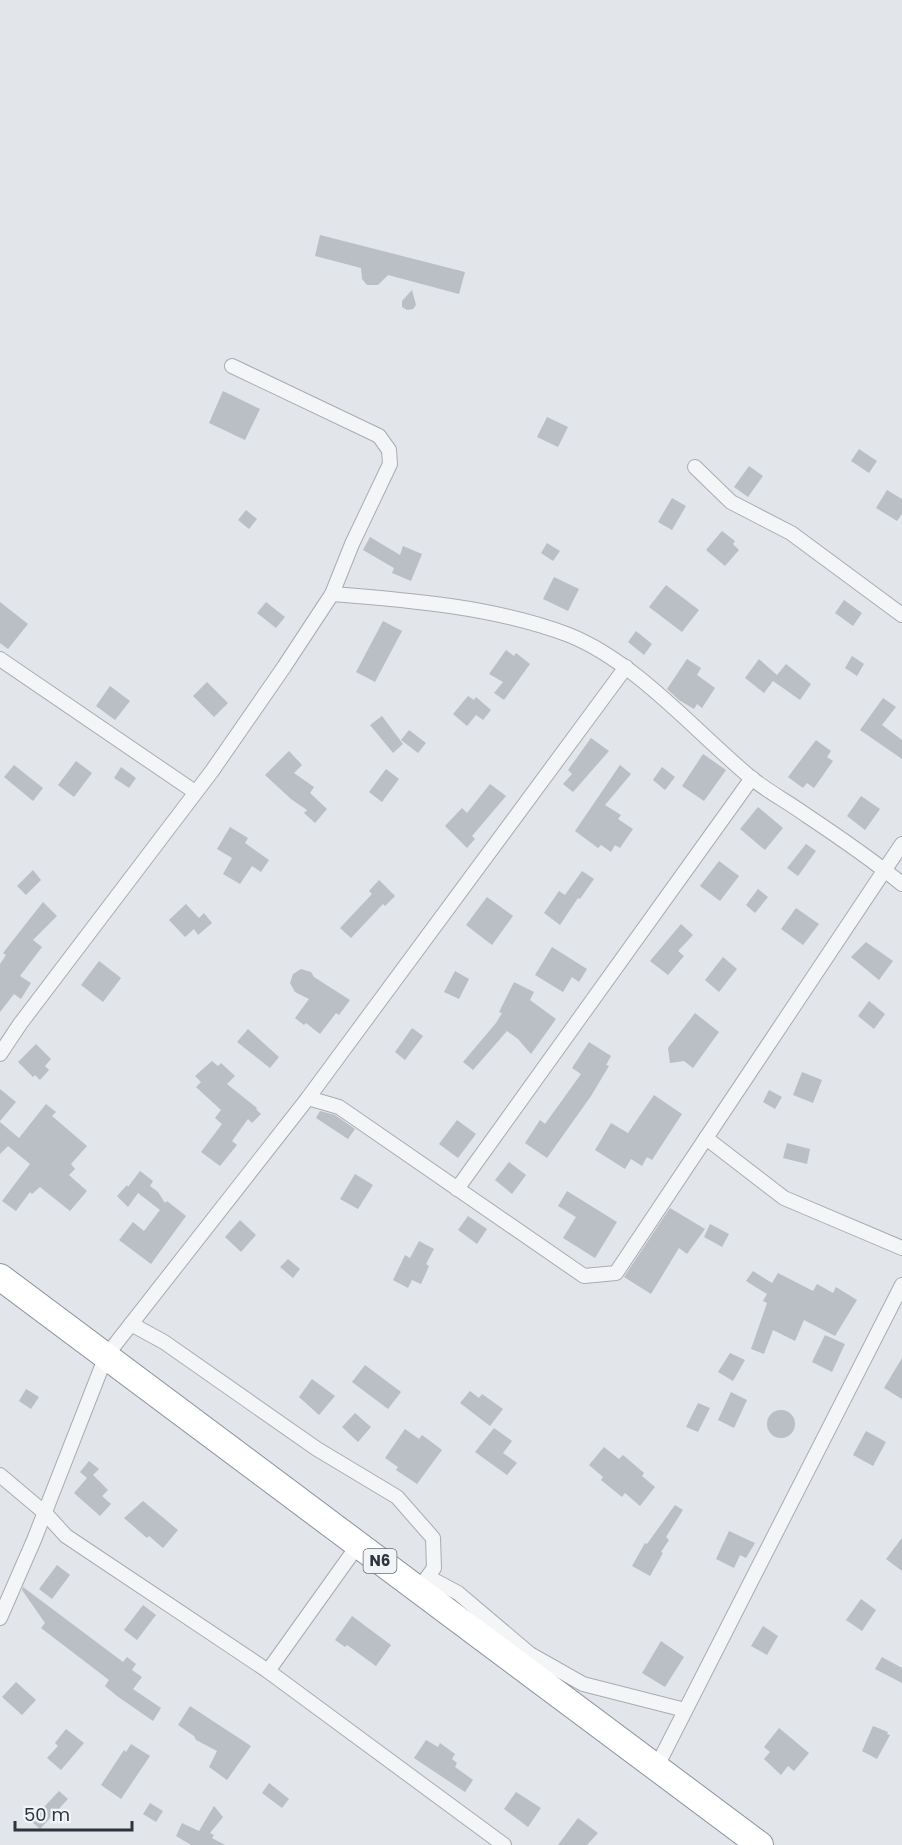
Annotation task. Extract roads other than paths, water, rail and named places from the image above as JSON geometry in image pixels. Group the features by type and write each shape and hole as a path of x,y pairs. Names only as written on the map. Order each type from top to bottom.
{"highway":[{"name":"N6","path":"0,1277 358,1545 423,1584 656,1768 760,1845"}],"street":[{"path":"0,1054 246,725 332,594 352,544 386,476 390,464 389,450 380,435 232,366"},
{"path":"695,467 731,502 791,533 902,615"},
{"path":"332,594 407,601 519,620 570,636 626,667 752,778 862,852 902,884"},
{"path":"0,659 195,792"},
{"path":"0,1618 45,1513 106,1356 308,1098 626,667"},
{"path":"457,1189 752,778"},
{"path":"308,1098 339,1107 584,1276 616,1273 902,844"},
{"path":"706,1137 784,1198 902,1248"},
{"path":"656,1768 902,1286"},
{"path":"130,1324 164,1342 317,1449 397,1497 433,1538 434,1568 423,1584 458,1593 530,1654 584,1684 685,1710"},
{"path":"0,1475 45,1513 66,1536 268,1671 504,1845"},
{"path":"268,1671 358,1545"}]}
